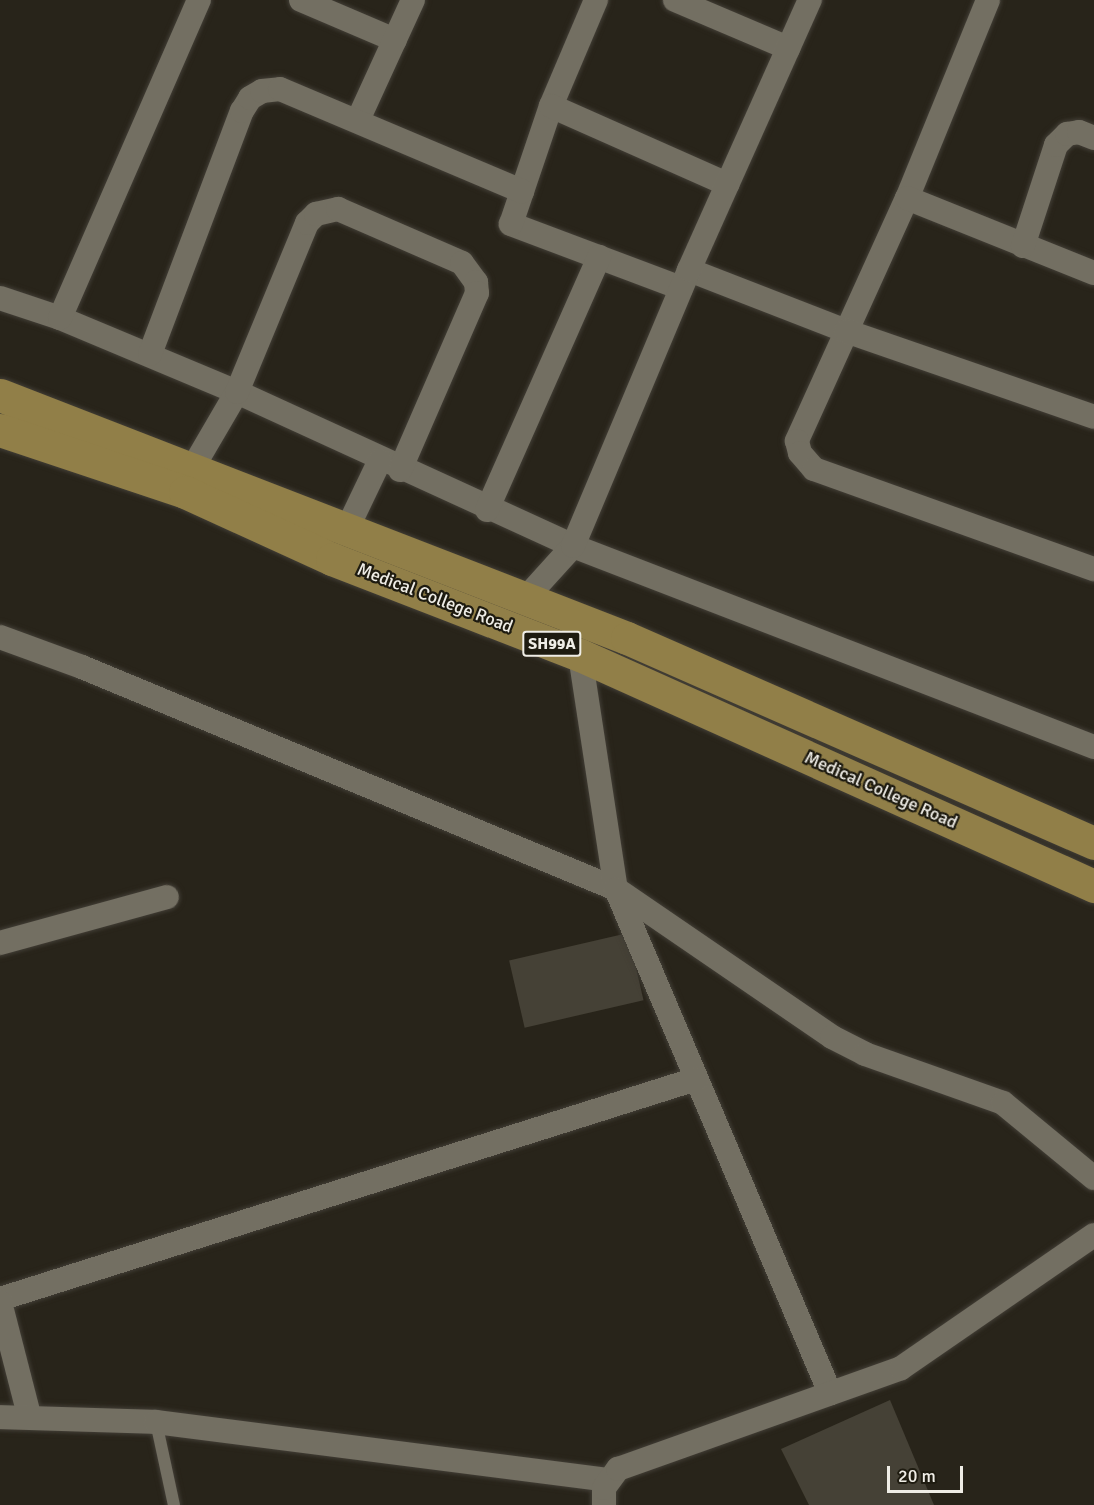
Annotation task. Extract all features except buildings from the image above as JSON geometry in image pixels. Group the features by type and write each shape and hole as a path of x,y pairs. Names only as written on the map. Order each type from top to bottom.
{"main road":[{"path":"0,395 627,638 1094,843"},
{"name":"Medical College Road","path":"0,430 185,492 332,559 580,655 1094,886"}],"street":[{"path":"60,318 199,0"},
{"path":"301,0 395,40"},
{"path":"357,120 413,0"},
{"path":"596,0 551,106 511,225 599,257 685,279 846,331 1094,417"},
{"path":"675,0 788,48"},
{"path":"525,599 573,546 685,279 810,0"},
{"path":"988,0 907,198 799,432 798,447 806,464 1094,569"},
{"path":"150,354 242,111 250,98 262,91 280,89 522,191"},
{"path":"551,106 727,184"},
{"path":"1023,246 1056,145 1067,134 1079,132 1094,138"},
{"path":"907,198 1094,273"},
{"path":"192,470 237,392 307,223 316,214 338,209 462,262 471,271 477,293 390,465 347,529"},
{"path":"487,510 599,257"},
{"path":"0,298 60,318 150,354 237,392 487,510 573,546 1094,747"},
{"path":"0,637 82,667 616,889 832,1037 865,1054 1004,1103 1094,1178"},
{"path":"580,655 616,889 830,1393"},
{"path":"0,943 167,897"},
{"path":"29,1415 0,1300 696,1079"},
{"path":"604,1505 607,1480 618,1469 901,1368 1094,1235"},
{"path":"0,1417 29,1415 156,1422 607,1480"}],"lane":[{"path":"156,1422 174,1505"}]}
